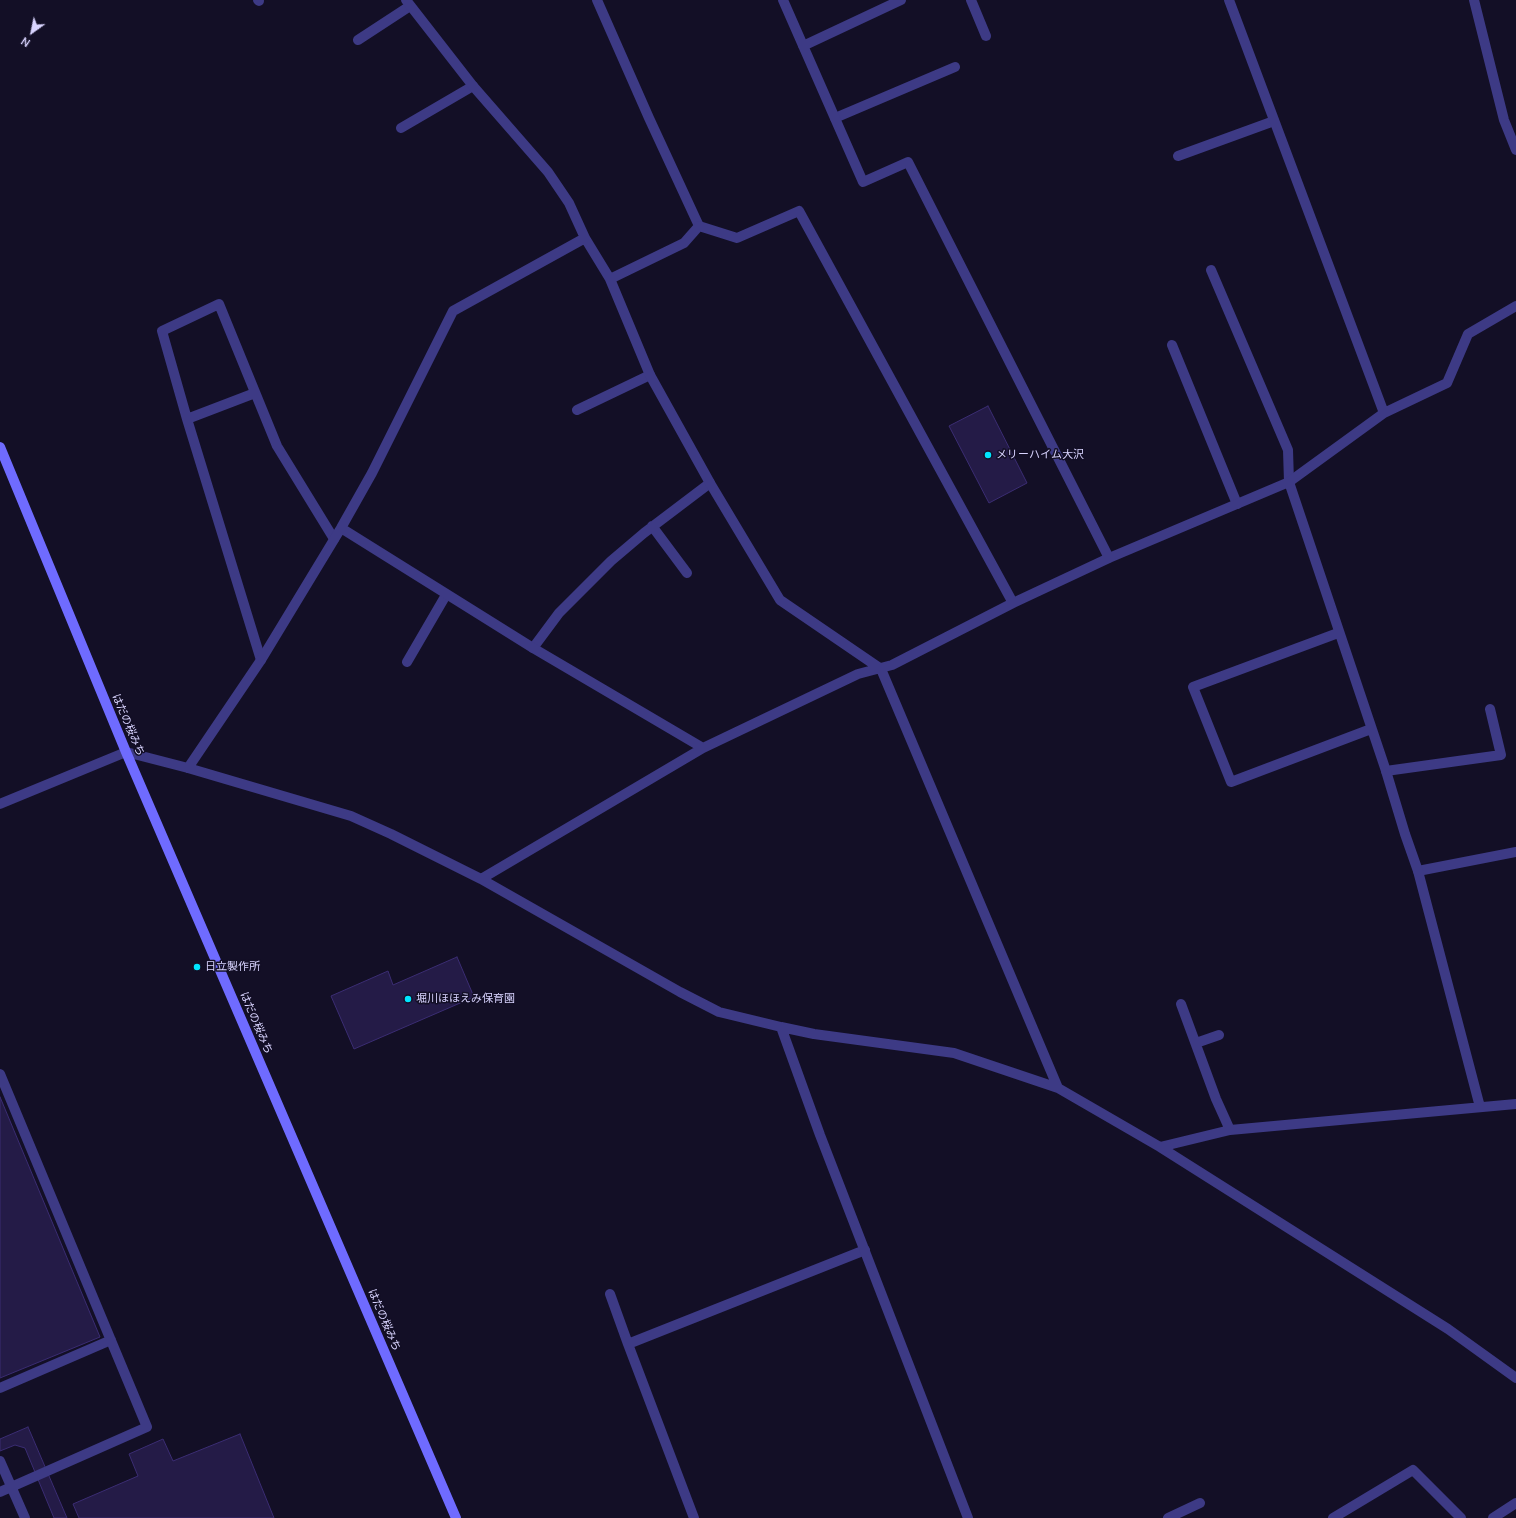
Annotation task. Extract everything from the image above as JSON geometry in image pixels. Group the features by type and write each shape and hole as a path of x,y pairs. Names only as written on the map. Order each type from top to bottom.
{"street":[{"path":"597,0 699,226 737,238 799,210 1013,603"},
{"path":"783,0 863,182 908,162 1109,558"},
{"path":"803,46 901,0"},
{"path":"971,0 986,36"},
{"path":"1229,0 1384,413"},
{"path":"1474,0 1504,120 1516,150"},
{"path":"358,40 408,3 473,86 548,172 569,203 585,238 610,279 650,375 710,483 780,600 881,669 1058,1088"},
{"path":"834,118 955,67"},
{"path":"402,128 473,86"},
{"path":"1178,156 1274,121"},
{"path":"610,279 684,243 699,226"},
{"path":"188,768 260,660 341,528 372,473 452,311 585,238"},
{"path":"1211,270 1288,450 1288,482 1386,771 1404,834 1418,871 1480,1107"},
{"path":"260,660 162,331 219,304 277,446 334,539"},
{"path":"481,879 703,748 858,674 892,665 1013,603 1109,558 1288,482 1384,413 1447,383 1468,334 1516,306"},
{"path":"1172,345 1237,504"},
{"path":"577,410 650,375"},
{"path":"187,419 255,393"},
{"name":"はだの桜みち","path":"0,447 126,752 456,1518"},
{"path":"533,648 559,613 611,561 652,526 710,483"},
{"path":"652,526 687,573"},
{"path":"341,528 533,648 703,748"},
{"path":"407,662 446,595"},
{"path":"1338,633 1193,687 1231,782 1371,729"},
{"path":"1386,771 1501,755 1490,709"},
{"path":"0,804 126,752 188,768 351,816 391,834 481,879 680,992 719,1012 814,1034 954,1053 1058,1088 1160,1147 1448,1329 1516,1378"},
{"path":"1418,871 1516,852"},
{"path":"1181,1004 1216,1099 1230,1130"},
{"path":"781,1027 820,1135 968,1518"},
{"path":"1196,1043 1219,1035"},
{"path":"0,1074 147,1426 0,1492"},
{"path":"1160,1147 1230,1130 1516,1104"},
{"path":"628,1344 865,1250"},
{"path":"610,1294 694,1518"},
{"path":"0,1388 111,1340"},
{"path":"0,1461 25,1518"},
{"path":"1333,1518 1413,1470 1461,1518"},
{"path":"1168,1518 1200,1503"},
{"path":"1493,1518 1516,1503"}],"building":[{"name":"メリーハイム大沢","path":"988,406 1027,483 989,503 949,426"},
{"path":"457,957 474,997 354,1049 331,996 388,971 393,985"},
{"path":"0,1097 100,1337 0,1378"},
{"path":"28,1427 67,1518 54,1518 25,1448 15,1445 0,1451 0,1439"},
{"path":"240,1434 274,1518 79,1518 73,1504 138,1476 129,1454 163,1439 173,1461"}],"place":[{"name":"メリーハイム大沢","path":"988,455"},
{"name":"日立製作所","path":"197,967"},
{"name":"堀川ほほえみ保育園","path":"408,999"}]}
